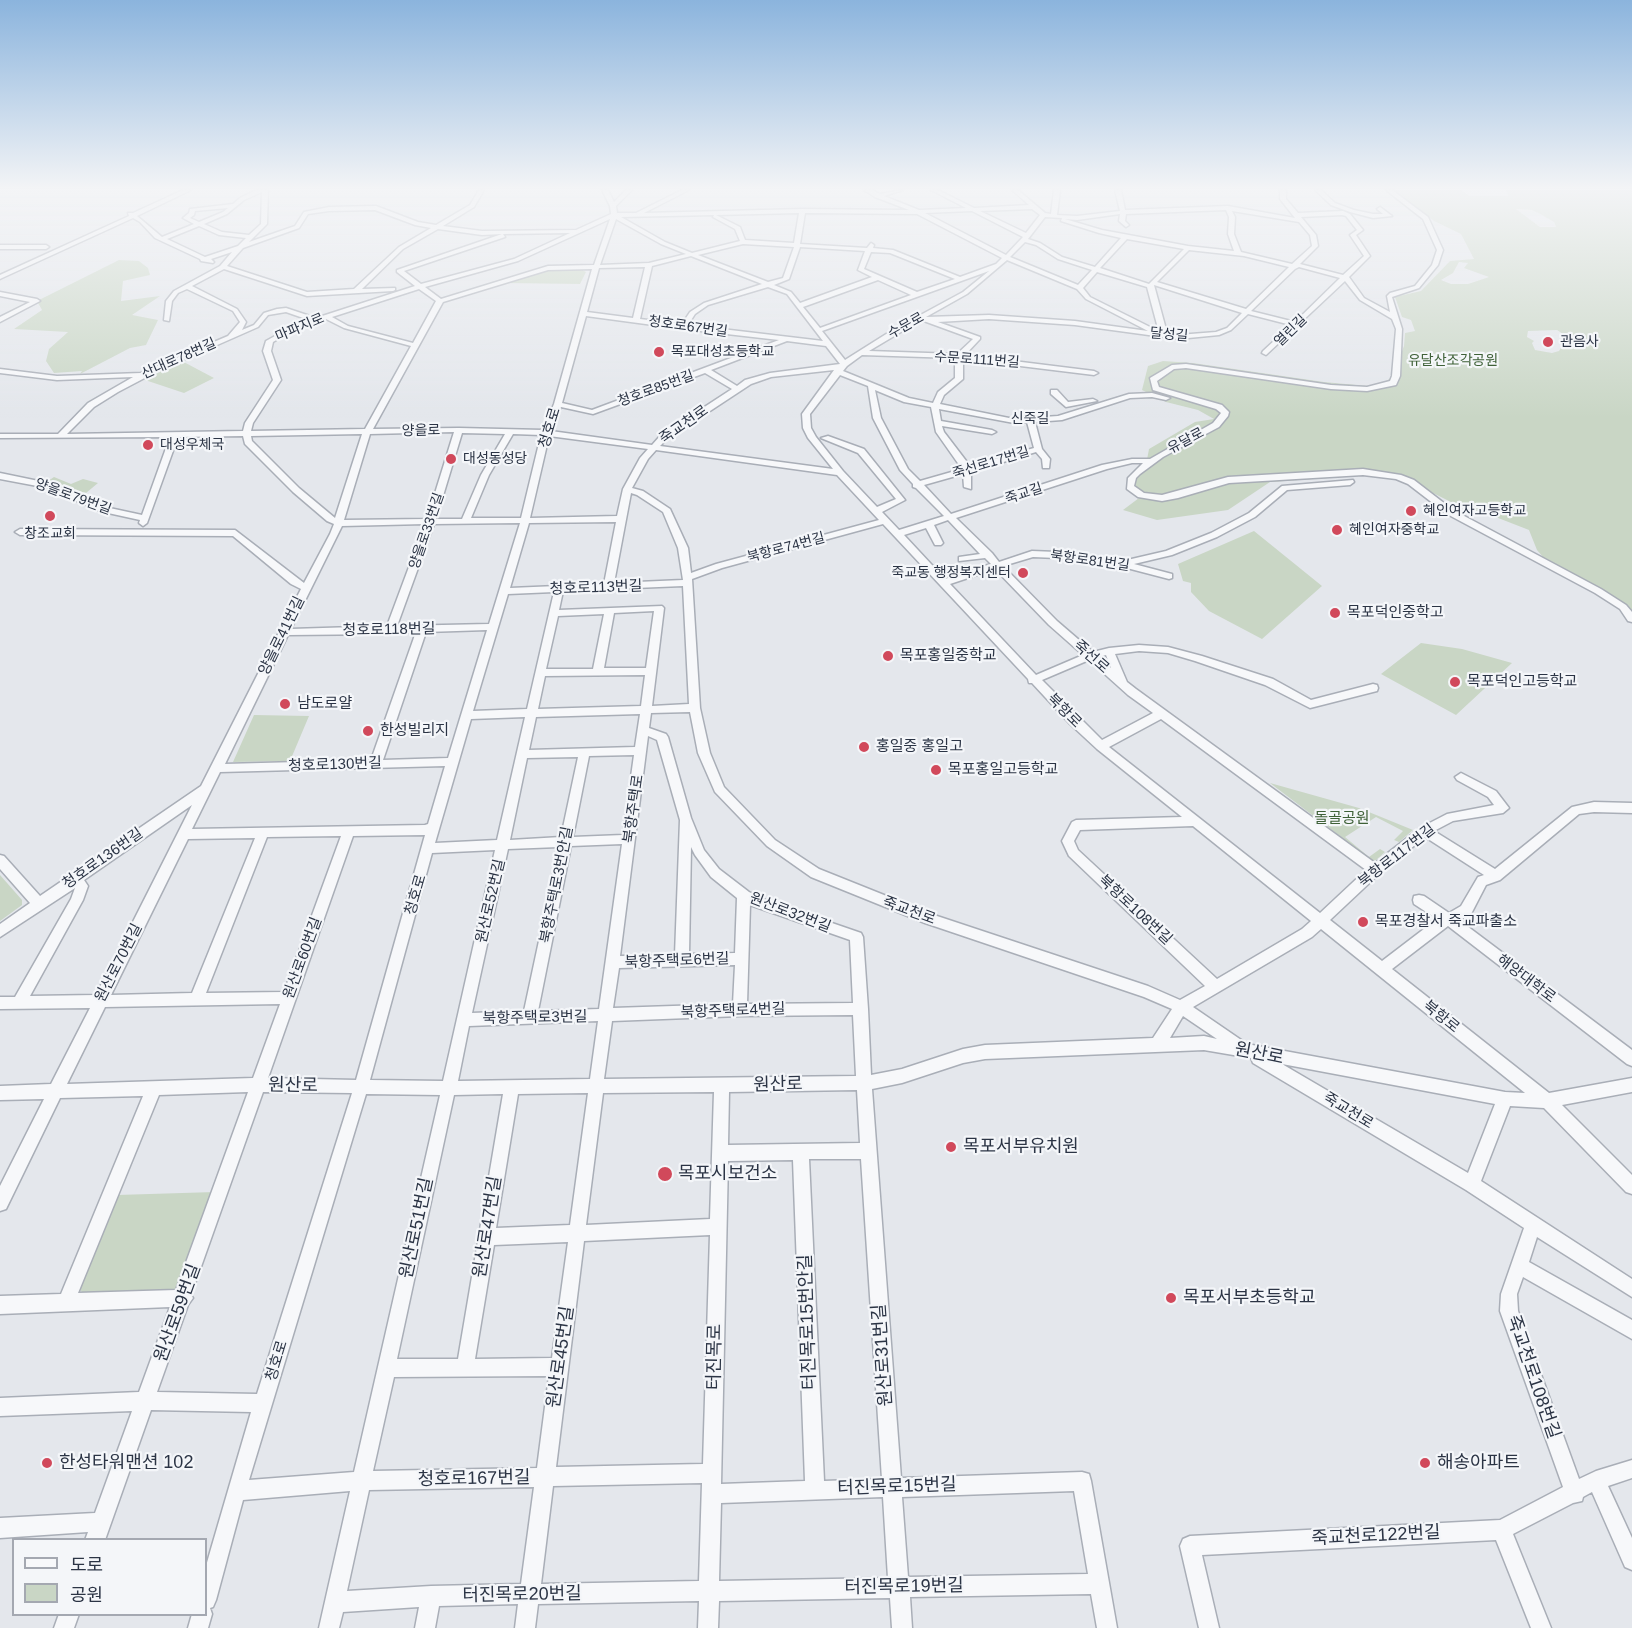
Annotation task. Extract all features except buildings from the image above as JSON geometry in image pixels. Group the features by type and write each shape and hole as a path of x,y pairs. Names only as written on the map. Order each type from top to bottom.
{"street":[{"path":"0,277 24,266"},
{"path":"221,266 307,294 403,291"},
{"path":"355,292 382,266"},
{"path":"414,266 399,271 440,301 548,268 623,266"},
{"name":"마파지로","path":"246,434 249,423 274,387 277,377 267,351 270,341 284,331 403,291 497,266"},
{"path":"636,320 649,266"},
{"path":"721,266 789,293 828,344 841,367"},
{"path":"683,327 692,313 706,304 772,285 787,278 791,266"},
{"path":"863,266 861,270 915,294"},
{"path":"929,266 958,278"},
{"path":"817,331 996,266"},
{"name":"수문로","path":"841,367 859,353 925,319 965,293 998,266"},
{"path":"1026,266 1079,288 1088,298 1164,336"},
{"path":"1088,266 1247,310 1277,321 1296,324"},
{"path":"1152,285 1171,266"},
{"path":"1297,266 1346,278 1362,299 1396,318"},
{"name":"달성길","path":"925,319 989,317 1075,323 1164,336 1201,337 1229,329 1297,266"},
{"name":"열린길","path":"1266,353 1357,266"},
{"path":"1224,414 1219,407 1156,388 1153,380 1164,370 1178,365 1331,387 1367,389 1388,386 1396,376 1399,329 1389,297 1417,286 1435,266"},
{"path":"167,320 172,297 186,286 224,267"},
{"name":"청호로","path":"207,1596 236,1491 361,1087 430,848 434,827 525,520 546,433 558,404 596,267"},
{"path":"1079,288 1095,268"},
{"path":"799,306 877,278"},
{"path":"1152,285 1164,336"},
{"name":"산대로78번길","path":"59,437 91,405 140,375 232,335 243,322 235,310 186,286"},
{"path":"0,294 37,301 0,320"},
{"name":"양을로41번길","path":"184,834 339,523 367,432 440,301"},
{"path":"232,335 252,328 266,314 277,311 286,310 316,320"},
{"name":"청호로67번길","path":"584,314 828,344"},
{"path":"326,316 346,327 414,345"},
{"path":"925,319 978,338 959,356 959,379 941,394 935,406 938,423 948,445 966,466 968,487"},
{"name":"청호로85번길","path":"558,404 593,412 786,340"},
{"name":"수문로111번길","path":"859,353 959,356 1094,373"},
{"name":"신죽길","path":"841,367 871,387 907,400 1031,421 1059,418 1129,396 1152,395 1224,414"},
{"name":"죽교천로","path":"841,367 754,379 667,435 653,447 637,469 627,489 640,493 667,511 682,548 688,580 695,708 704,753 719,789 756,830 790,858 815,873 869,897 1033,955 1118,980 1181,1007 1250,1053 1472,1184 1632,1289"},
{"name":"북항로","path":"841,367 809,408 805,419 812,438 840,473 1033,680 1101,746 1547,1101 1632,1186"},
{"path":"0,371 57,378 140,375"},
{"path":"707,371 738,389"},
{"name":"죽선로","path":"871,387 877,418 896,460 916,485 950,517 966,536 998,564 1053,623 1123,684 1376,870"},
{"path":"1054,392 1066,405 1104,399 1112,401"},
{"name":"유달로","path":"1224,414 1216,425 1151,461 1132,478 1130,487 1136,493 1149,497 1175,496 1228,480 1363,472 1398,477 1411,482 1450,512 1598,591 1623,607 1632,619"},
{"name":"죽선로17번길","path":"916,485 1038,448 1031,421"},
{"path":"938,423 992,432"},
{"name":"양을로","path":"0,436 459,430 546,433 840,473"},
{"name":"양을로33번길","path":"390,631 431,521 459,430"},
{"path":"466,520 484,475 510,432"},
{"path":"246,434 250,446 296,490 330,519 339,523 620,519"},
{"path":"140,533 176,435"},
{"path":"825,438 861,451 902,500 876,511"},
{"path":"1038,448 1046,459 1046,466"},
{"name":"죽교길","path":"897,534 1105,467 1132,461 1151,461"},
{"name":"양을로79번길","path":"0,476 50,486 102,509 145,518"},
{"path":"1123,564 1169,553 1214,536 1252,515 1285,488 1350,482"},
{"path":"608,587 627,489"},
{"name":"북항로74번길","path":"688,580 719,566 885,521"},
{"path":"929,524 938,543"},
{"path":"20,532 235,533 294,582 306,588"},
{"name":"북항로81번길","path":"943,583 1032,554 1123,564 1169,576"},
{"path":"962,559 989,555"},
{"name":"청호로113번길","path":"504,591 608,587 688,580"},
{"name":"원산로52번길","path":"448,1088 559,589"},
{"name":"북항주택로","path":"597,1085 659,608 610,610"},
{"path":"555,613 610,610 598,672"},
{"name":"청호로118번길","path":"285,632 494,627"},
{"path":"375,765 422,630"},
{"path":"1033,680 1090,656 1109,651 1146,648 1183,653 1269,682 1310,704 1373,688"},
{"path":"1109,651 1123,684"},
{"path":"542,673 650,671"},
{"path":"468,715 695,708"},
{"path":"1101,746 1162,713"},
{"name":"원산로32번길","path":"644,730 662,737 685,818 704,859 715,873 744,896 773,909 856,938 865,1083"},
{"path":"524,754 641,751"},
{"name":"북항주택로3번안길","path":"530,1018 584,753"},
{"name":"청호로130번길","path":"217,768 453,762"},
{"name":"북항로117번길","path":"1321,921 1376,870 1424,831 1451,817 1503,808 1492,794 1461,777"},
{"name":"청호로136번길","path":"0,931 207,788"},
{"path":"1382,969 1466,910 1482,881 1496,876 1576,810 1608,806 1632,808"},
{"path":"682,960 685,818"},
{"name":"북항로108번길","path":"1197,821 1076,825 1068,841 1073,853 1215,986"},
{"path":"184,834 426,830 434,827"},
{"name":"원산로60번길","path":"258,1085 349,831"},
{"path":"1424,831 1496,876"},
{"path":"196,1000 263,833"},
{"name":"원산로70번길","path":"2,1194 184,834"},
{"path":"430,848 630,839"},
{"path":"0,860 39,904"},
{"path":"19,1003 77,900 82,886 74,879"},
{"path":"740,1010 744,896"},
{"name":"해양대학로","path":"1419,900 1449,920 1632,1059"},
{"path":"1157,1045 1181,1007 1307,933 1321,921"},
{"name":"북항주택로6번길","path":"613,962 741,959"},
{"path":"0,1003 288,998"},
{"name":"북항주택로4번길","path":"606,1017 740,1010 861,1008"},
{"name":"북항주택로3번길","path":"464,1020 606,1017"},
{"name":"원산로","path":"0,1093 258,1085 448,1088 865,1083 902,1076 963,1056 985,1052 1204,1043 1505,1099 1547,1101"},
{"name":"원산로31번길","path":"865,1083 902,1628"},
{"name":"원산로59번길","path":"98,1531 184,1298 258,1085"},
{"name":"원산로45번길","path":"525,1628 597,1085"},
{"path":"1547,1101 1632,1085"},
{"name":"원산로47번길","path":"465,1367 512,1086"},
{"name":"터진목로","path":"708,1628 722,1086"},
{"path":"66,1303 154,1088"},
{"name":"원산로51번길","path":"329,1628 448,1088"},
{"path":"1472,1184 1505,1099"},
{"path":"720,1153 868,1151"},
{"name":"터진목로15번안길","path":"801,1153 815,1490"},
{"name":"죽교천로108번길","path":"1533,1226 1509,1294 1509,1311 1575,1494"},
{"path":"487,1237 718,1227"},
{"path":"1520,1266 1632,1330"},
{"path":"0,1305 184,1298"},
{"path":"386,1368 559,1367"},
{"path":"0,1407 146,1401 264,1403"},
{"name":"죽교천로122번길","path":"1209,1628 1190,1546 1502,1530 1575,1494 1596,1480 1632,1469"},
{"name":"청호로167번길","path":"236,1491 362,1481 712,1473"},
{"path":"1596,1480 1632,1560"},
{"name":"터진목로15번길","path":"712,1494 1082,1481 1099,1584"},
{"path":"0,1528 98,1531"},
{"path":"1502,1530 1541,1628"},
{"path":"1099,1584 1107,1628"},
{"name":"터진목로19번길","path":"709,1590 1099,1584"},
{"name":"터진목로20번길","path":"335,1602 431,1596 529,1596 709,1590"},
{"path":"425,1628 431,1596"}],"green space":[{"path":"107,266 145,266 148,268 150,275 123,281 121,301 160,296 132,315 158,320 146,345 130,348 80,374 82,371 54,373 46,361 49,349 68,332 14,329 42,310 37,301"},
{"name":"유달산조각공원","path":"1445,266 1457,266 1453,273 1441,280 1451,284 1468,284 1489,277 1464,268 1466,266 1632,266 1632,612 1543,557 1537,550 1529,530 1493,516 1473,513 1411,482 1371,475 1270,482 1228,510 1157,520 1123,510 1139,498 1127,480 1146,465 1149,449 1195,422 1214,419 1198,410 1166,402 1142,390 1148,366 1163,361 1193,363 1324,382 1378,387 1392,377 1404,346 1405,333 1415,331 1411,320 1402,317 1395,297 1421,291","holes":["1557,330 1566,336 1565,341 1559,351 1552,353 1535,350 1532,343 1534,341 1527,337 1528,331"]},
{"path":"580,269 586,272 580,284 504,283 551,270"},
{"path":"180,360 214,378 184,393 145,380"},
{"path":"54,477 71,484 83,479 98,483 86,493 45,483"},
{"path":"1254,531 1322,586 1262,639 1209,611 1191,592 1191,583 1183,581 1178,564"},
{"path":"1421,643 1462,649 1512,663 1456,715 1381,674"},
{"path":"254,715 309,716 290,761 233,762"},
{"name":"돌골공원","path":"1270,783 1359,808 1413,830 1399,842 1394,840 1403,831 1376,817 1345,837 1369,857 1380,849 1385,852 1374,862"},
{"path":"0,875 22,900 22,905 0,921"},
{"path":"215,1192 181,1285 173,1291 84,1294 78,1288 117,1195"}],"place":[{"name":"관음사","path":"1548,342"},
{"name":"목포대성초등학교","path":"659,352"},
{"name":"대성우체국","path":"148,445"},
{"name":"대성동성당","path":"451,459"},
{"name":"혜인여자고등학교","path":"1411,511"},
{"name":"창조교회","path":"50,516"},
{"name":"혜인여자중학교","path":"1337,530"},
{"name":"죽교동 행정복지센터","path":"1023,573"},
{"name":"목포덕인중학고","path":"1335,613"},
{"name":"목포홍일중학교","path":"888,656"},
{"name":"목포덕인고등학교","path":"1455,682"},
{"name":"남도로얄","path":"285,704"},
{"name":"한성빌리지","path":"368,731"},
{"name":"홍일중 홍일고","path":"864,747"},
{"name":"목포홍일고등학교","path":"936,770"},
{"name":"목포경찰서 죽교파출소","path":"1363,922"},
{"name":"목포서부유치원","path":"951,1147"},
{"name":"목포시보건소","path":"665,1174"},
{"name":"목포서부초등학교","path":"1171,1298"},
{"name":"한성타워맨션 102","path":"47,1463"},
{"name":"해송아파트","path":"1425,1463"}]}
